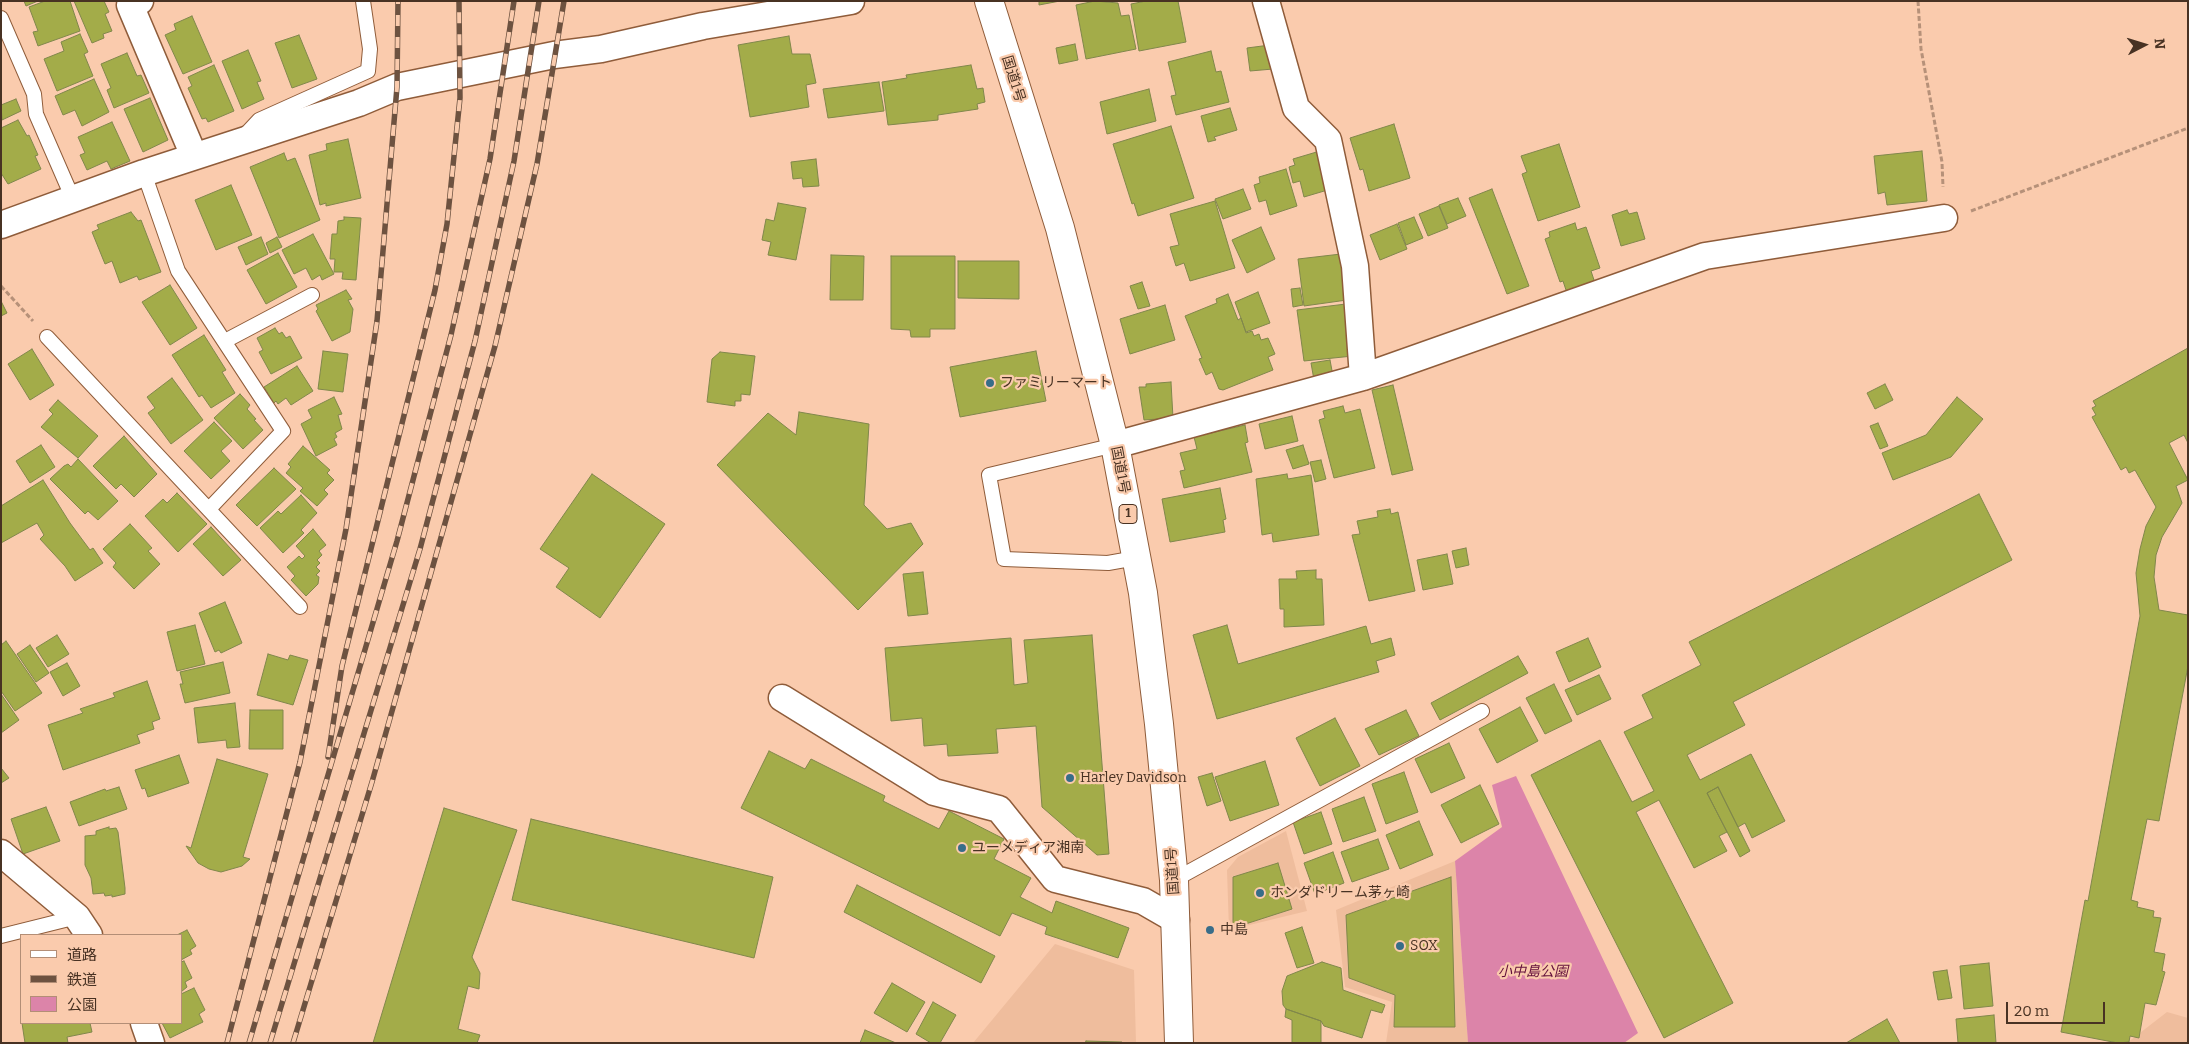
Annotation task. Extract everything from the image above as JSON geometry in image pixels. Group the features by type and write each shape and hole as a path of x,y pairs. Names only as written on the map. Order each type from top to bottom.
{"highway":[{"name":"国道1号","path":"989,1 1060,228 1115,446 1143,594 1159,724 1174,880 1179,1043"}],"street":[{"path":"140,1 130,5 194,156"},
{"path":"1,226 144,173 240,140 359,103 397,87 554,55 601,49 703,26 851,1"},
{"path":"1266,1 1296,108 1328,140 1355,266 1363,377"},
{"path":"1115,446 1363,377 1706,256 1944,218"},
{"path":"782,698 934,792 999,809 1055,879 1144,901 1176,920"},
{"path":"1,853 83,926"},
{"path":"144,1024 151,1043"}],"lane":[{"path":"240,140 259,120 368,71 370,50 363,1"},
{"path":"1,18 34,94 36,114 73,199"},
{"path":"144,173 178,271 283,431 210,508"},
{"path":"225,341 312,295"},
{"path":"47,338 210,508 300,607"},
{"path":"1115,446 989,476 1004,559 1108,563 1136,558"},
{"path":"1174,880 1482,711"},
{"path":"1,936 83,926"}],"path":[{"path":"1918,1 1921,49 1942,162 1944,218 1975,209 2188,128"},
{"path":"1,286 47,338"}],"shaded area":[{"name":"ホンダドリーム茅ヶ崎","path":"1286,831 1307,911 1229,930 1227,870 1238,857"},
{"name":"SOX","path":"1455,861 1468,1043 1386,1043 1392,1002 1345,987 1336,910"},
{"path":"1055,944 1134,970 1136,1043 973,1043"},
{"path":"2167,1012 2188,1018 2188,1043 2127,1043"}],"green space":[{"name":"小中島公園","path":"1516,776 1638,1033 1624,1043 1468,1043 1455,861 1502,827 1492,785"}],"building":[{"path":"24,1 38,1 26,6"},
{"path":"45,1 70,1 80,31 38,46 33,32 38,31 29,7"},
{"path":"74,1 104,1 109,12 105,14 112,31 103,34 104,38 92,43"},
{"path":"1039,1 1060,1 1039,5"},
{"path":"1095,1 1118,3 1121,16 1129,15 1136,49 1086,59 1076,5"},
{"path":"1146,1 1178,1 1186,42 1139,51 1131,4"},
{"path":"192,16 212,62 183,74 165,35 176,30 174,24"},
{"path":"80,34 88,52 84,54 93,76 57,91 44,59 64,51 61,42"},
{"path":"299,35 317,79 292,88 275,43"},
{"path":"789,36 792,54 810,54 816,83 806,85 809,107 750,117 738,45"},
{"path":"1075,44 1078,60 1059,64 1056,48"},
{"path":"1270,45 1273,69 1250,71 1247,48"},
{"path":"248,50 261,81 257,82 264,99 242,109 222,61"},
{"path":"1211,51 1216,72 1221,71 1229,102 1176,115 1171,96 1176,95 1168,62"},
{"path":"127,53 137,76 141,75 149,93 114,108 107,90 111,88 101,64"},
{"path":"214,65 234,111 208,122 206,118 202,119 188,88 192,86 188,77"},
{"path":"971,65 977,89 983,88 985,102 977,104 978,109 938,115 938,120 888,125 882,82 907,78 906,75"},
{"path":"94,79 109,112 82,126 75,110 63,115 55,96"},
{"path":"879,82 884,111 828,118 823,89"},
{"path":"1149,89 1156,121 1107,134 1100,102"},
{"path":"150,98 168,140 143,152 124,109"},
{"path":"16,99 21,111 2,120 1,105"},
{"path":"1230,108 1237,130 1214,137 1216,140 1208,142 1201,116"},
{"path":"18,120 27,136 29,135 38,155 35,156 41,169 8,184 1,173 1,128"},
{"path":"112,122 130,161 111,169 107,161 87,170 80,155 85,153 78,137"},
{"path":"1394,124 1410,178 1369,191 1363,169 1360,170 1350,138"},
{"path":"1171,126 1194,198 1138,216 1134,203 1132,204 1113,144"},
{"path":"348,139 361,198 326,206 326,203 320,205 309,155 327,150 326,144"},
{"path":"1559,144 1580,207 1538,221 1522,174 1527,172 1521,156"},
{"path":"1320,151 1331,189 1304,197 1300,181 1293,183 1289,167 1295,165 1293,159"},
{"path":"1922,151 1927,201 1887,205 1885,192 1878,194 1874,156"},
{"path":"284,153 287,161 295,158 320,220 279,238 250,167"},
{"path":"816,159 819,186 803,187 802,178 793,179 791,162"},
{"path":"1286,169 1297,206 1270,215 1266,200 1259,202 1254,185 1260,183 1259,177"},
{"path":"231,185 252,235 216,250 195,200"},
{"path":"1243,189 1251,209 1223,219 1215,199"},
{"path":"1492,189 1529,286 1507,294 1469,198"},
{"path":"1458,198 1466,216 1447,224 1439,205"},
{"path":"1215,201 1235,268 1190,281 1184,263 1176,266 1170,247 1179,245 1170,214"},
{"path":"778,203 806,208 796,260 768,255 771,242 762,240 766,219 774,221"},
{"path":"1439,206 1448,228 1428,236 1419,214"},
{"path":"1627,210 1629,214 1637,212 1645,239 1621,246 1612,215"},
{"path":"131,212 138,221 141,220 161,272 139,280 137,276 120,283 112,261 105,264 92,232 99,229 97,225"},
{"path":"344,217 361,218 356,280 342,279 343,272 334,272 335,259 330,259 332,234 337,234 338,221 344,220"},
{"path":"1414,217 1423,238 1406,245 1398,223"},
{"path":"1575,223 1577,230 1586,227 1600,268 1591,271 1595,283 1567,293 1563,281 1560,282 1545,239 1550,237 1549,232"},
{"path":"1397,224 1407,249 1380,260 1370,235"},
{"path":"1261,227 1275,259 1247,273 1232,240"},
{"path":"313,234 334,274 322,280 320,275 312,280 306,268 294,274 282,250"},
{"path":"261,237 268,254 246,265 238,247"},
{"path":"277,237 282,247 270,253 266,243"},
{"path":"278,253 297,287 266,304 247,270"},
{"path":"1341,254 1347,300 1304,306 1298,259"},
{"path":"831,255 864,256 863,300 830,300"},
{"path":"891,256 955,256 955,329 930,329 930,337 911,337 910,330 891,329"},
{"path":"958,261 1019,261 1019,299 958,298"},
{"path":"1142,282 1150,306 1138,309 1130,286"},
{"path":"170,285 197,328 170,345 142,302"},
{"path":"1300,288 1303,305 1293,307 1291,289"},
{"path":"346,290 352,299 348,300 353,309 350,332 332,341 316,311 318,309 316,305"},
{"path":"1258,292 1270,323 1246,332 1235,302"},
{"path":"1228,294 1238,320 1241,318 1246,333 1252,331 1254,336 1259,334 1261,340 1268,338 1275,354 1268,357 1273,370 1223,390 1219,389 1212,372 1206,375 1199,359 1202,358 1185,316 1217,303 1216,299"},
{"path":"1,301 7,313 1,316"},
{"path":"1346,304 1353,356 1304,361 1297,310"},
{"path":"1165,305 1175,340 1130,354 1120,319"},
{"path":"275,328 279,334 282,332 286,338 290,336 302,358 271,374 259,352 263,350 257,338"},
{"path":"204,335 226,370 222,372 235,393 211,408 202,395 199,397 172,355"},
{"path":"2188,348 2188,443 2184,435 2169,443 2188,480 2176,486 2182,503 2162,537 2156,555 2154,577 2159,610 2188,615 2188,666 2159,821 2147,819 2131,900 2138,902 2137,907 2154,911 2153,917 2161,918 2154,952 2165,954 2162,971 2165,972 2156,1005 2145,1003 2139,1038 2130,1036 2129,1042 2118,1043 2061,1032 2085,900 2088,901 2140,616 2136,573 2140,549 2146,526 2156,507 2135,470 2129,473 2126,467 2121,470 2092,417 2096,415 2092,408 2096,406 2093,401"},
{"path":"32,349 54,385 30,400 8,364"},
{"path":"323,351 348,354 343,392 318,389"},
{"path":"1036,351 1046,401 960,417 950,367"},
{"path":"720,352 755,356 750,395 741,394 741,401 735,401 735,406 707,402 712,359"},
{"path":"1330,360 1333,376 1314,380 1311,363"},
{"path":"297,366 313,391 291,405 286,398 278,404 276,401 274,403 264,387"},
{"path":"172,378 203,420 171,444 148,413 155,408 147,397"},
{"path":"1171,382 1173,418 1144,420 1139,387 1146,387 1146,384"},
{"path":"1885,384 1893,400 1875,409 1867,393"},
{"path":"1393,385 1413,470 1392,475 1372,390"},
{"path":"240,394 250,405 247,409 263,430 243,449 214,418"},
{"path":"334,397 342,414 338,415 342,429 335,433 337,437 334,439 337,445 316,456 301,424 312,418 308,410"},
{"path":"1957,397 1983,419 1951,457 1893,480 1882,453 1926,435"},
{"path":"58,400 98,436 78,458 41,427 53,414 49,410"},
{"path":"1343,406 1345,413 1360,409 1375,468 1334,478 1319,420 1325,418 1323,411"},
{"path":"799,412 869,424 864,505 887,529 911,523 923,544 858,610 717,465 768,413 796,435"},
{"path":"1292,416 1298,441 1265,449 1259,424"},
{"path":"214,422 232,441 221,451 230,461 211,479 184,451"},
{"path":"1878,423 1888,446 1880,449 1870,426"},
{"path":"1245,425 1248,442 1245,443 1252,472 1184,488 1180,471 1185,470 1180,453 1197,449 1194,437"},
{"path":"124,436 157,474 134,497 121,484 116,489 93,466"},
{"path":"41,445 55,467 30,483 16,461"},
{"path":"1303,445 1309,464 1293,469 1286,450"},
{"path":"303,446 330,470 327,473 334,480 324,490 328,494 317,506 300,491 303,488 286,473 291,467 288,464"},
{"path":"78,459 118,501 98,520 88,511 85,514 50,479 64,466 68,464 71,467"},
{"path":"1321,460 1326,479 1315,482 1310,462"},
{"path":"274,468 296,489 257,526 236,505"},
{"path":"592,474 665,524 600,618 556,587 569,568 540,549"},
{"path":"1287,474 1288,479 1311,475 1319,535 1273,542 1272,533 1262,535 1256,479"},
{"path":"43,480 70,523 90,550 93,548 103,563 75,581 65,566 40,539 44,535 37,523 1,543 1,506"},
{"path":"1220,488 1226,519 1223,520 1225,532 1170,542 1162,499"},
{"path":"177,493 207,524 178,552 145,516 163,499 167,503"},
{"path":"1979,494 2012,560 1733,702 1745,725 1687,755 1700,780 1751,754 1785,821 1752,838 1745,823 1738,827 1718,787 1707,793 1727,832 1719,836 1727,851 1694,868 1659,800 1636,812 1733,1003 1664,1038 1531,775 1600,740 1632,802 1654,791 1624,732 1653,718 1642,695 1701,665 1689,642"},
{"path":"301,495 317,513 301,530 304,533 283,553 260,528 278,511 281,514"},
{"path":"1390,509 1391,514 1398,512 1415,591 1369,601 1352,535 1360,534 1357,521 1378,517 1377,511"},
{"path":"130,524 152,548 148,551 160,564 134,589 113,567 116,563 103,549"},
{"path":"211,527 241,560 223,576 193,544"},
{"path":"313,529 326,545 319,551 322,555 317,560 320,563 316,567 320,571 316,575 319,577 318,584 306,596 291,580 295,576 287,567 299,556 302,559 305,556 296,546"},
{"path":"1466,548 1469,565 1456,568 1452,551"},
{"path":"1447,554 1453,584 1423,590 1417,560"},
{"path":"1316,570 1316,579 1322,579 1324,625 1284,627 1284,609 1280,609 1279,579 1297,579 1296,571"},
{"path":"923,572 928,614 908,616 903,574"},
{"path":"225,602 242,643 221,653 219,650 215,652 199,613"},
{"path":"195,625 205,664 177,671 167,632"},
{"path":"1227,625 1238,664 1366,626 1371,644 1391,638 1395,655 1376,661 1379,672 1217,719 1193,635"},
{"path":"57,635 69,654 48,667 36,648"},
{"path":"1092,635 1109,854 1097,855 1042,807 1036,726 996,729 998,753 948,756 947,744 924,746 922,718 891,721 885,648 1011,638 1014,685 1028,683 1024,640"},
{"path":"1588,638 1601,667 1569,682 1556,652"},
{"path":"6,641 42,693 15,711 1,691 1,645"},
{"path":"30,645 49,673 36,682 17,654"},
{"path":"268,654 288,660 290,655 308,660 293,705 257,695"},
{"path":"1518,656 1528,673 1440,720 1431,703"},
{"path":"223,662 230,693 185,703 180,684 183,684 180,672"},
{"path":"67,663 80,686 63,696 50,672"},
{"path":"1599,675 1611,699 1577,715 1565,690"},
{"path":"147,681 160,719 152,722 154,729 137,735 140,743 63,770 48,725 83,713 80,709 115,697 113,693"},
{"path":"1554,684 1572,721 1545,734 1526,698"},
{"path":"1,694 19,720 1,733"},
{"path":"235,703 240,747 227,748 226,740 198,743 194,708"},
{"path":"1520,707 1538,741 1497,763 1479,729"},
{"path":"250,710 283,710 283,749 249,749"},
{"path":"1406,710 1419,736 1379,755 1365,729"},
{"path":"1335,718 1360,766 1320,786 1296,738"},
{"path":"1449,743 1465,778 1431,793 1415,759"},
{"path":"769,751 805,769 811,759 885,796 883,801 939,829 949,811 1004,839 994,859 1031,878 1020,897 1052,913 1056,901 1129,928 1118,958 1045,934 1047,927 1012,913 1000,936 741,808"},
{"path":"179,755 189,783 148,797 145,788 142,789 135,770"},
{"path":"217,759 268,774 243,857 250,859 242,866 221,872 209,869 198,863 186,846 191,848"},
{"path":"1265,761 1279,805 1230,821 1215,777"},
{"path":"1,768 9,778 1,783"},
{"path":"1404,772 1418,812 1386,824 1372,784"},
{"path":"1212,773 1221,801 1207,806 1198,777"},
{"path":"1480,785 1499,824 1461,843 1441,805"},
{"path":"119,787 127,809 79,826 70,802 105,789 106,791"},
{"path":"1718,787 1750,851 1740,857 1707,793"},
{"path":"1364,797 1376,831 1343,842 1332,809"},
{"path":"46,807 60,841 23,854 11,819"},
{"path":"444,808 517,830 472,957 480,973 479,989 468,986 458,1029 480,1035 477,1043 373,1043"},
{"path":"1321,812 1332,844 1304,854 1293,822"},
{"path":"531,819 773,877 754,958 512,900"},
{"path":"1419,821 1433,855 1400,869 1386,835"},
{"path":"109,827 109,829 116,828 118,832 125,888 125,894 112,897 112,895 105,896 104,893 93,894 91,878 85,865 85,836 96,835 96,831"},
{"path":"1378,839 1389,869 1352,882 1341,852"},
{"path":"1333,852 1344,883 1315,894 1304,863"},
{"name":"ホンダドリーム茅ヶ崎","path":"1278,863 1292,909 1233,928 1233,877"},
{"name":"SOX","path":"1451,877 1455,1027 1394,1027 1395,995 1349,978 1346,915"},
{"path":"857,885 995,956 981,983 844,912"},
{"path":"1302,927 1314,963 1297,968 1285,933"},
{"path":"187,930 196,946 190,950 192,954 182,959 182,934 179,934"},
{"path":"184,961 192,978 185,982 187,987 182,991 182,962"},
{"path":"1322,962 1341,968 1343,990 1385,1005 1382,1013 1371,1010 1362,1038 1324,1026 1321,1021 1286,1009 1283,1005 1282,991 1287,976"},
{"path":"1989,963 1993,1006 1964,1009 1960,966"},
{"path":"1947,970 1952,998 1938,1000 1933,972"},
{"path":"892,983 925,1002 907,1032 874,1013"},
{"path":"194,988 205,1010 199,1014 203,1022 170,1038 163,1024 182,1024 182,994"},
{"path":"933,1002 956,1015 940,1043 931,1043 916,1034"},
{"path":"1286,1009 1321,1021 1321,1043 1292,1043 1292,1020 1285,1017"},
{"path":"1994,1015 1996,1043 1958,1043 1956,1019"},
{"path":"1887,1019 1900,1043 1846,1043"},
{"path":"22,1024 90,1024 92,1032 67,1037 68,1043 25,1043"},
{"path":"865,1030 896,1043 860,1043"},
{"path":"1086,1041 1122,1042 1122,1043 1085,1043"}],"railway":[{"path":"227,1043 300,762 346,529 377,321 397,87 398,1"},
{"path":"328,757 342,666 435,290 447,224 460,98 459,1"},
{"path":"249,1043 397,541 451,335 490,159 514,1"},
{"path":"270,1043 420,549 475,341 514,161 539,1"},
{"path":"293,1043 372,782 495,346 537,164 564,1"}],"place":[{"name":"ファミリーマート","path":"990,383"},
{"name":"Harley Davidson","path":"1070,778"},
{"name":"ユーメディア湘南","path":"962,848"},
{"name":"ホンダドリーム茅ヶ崎","path":"1260,893"},
{"name":"中島","path":"1210,930"},
{"name":"SOX","path":"1400,946"}]}
